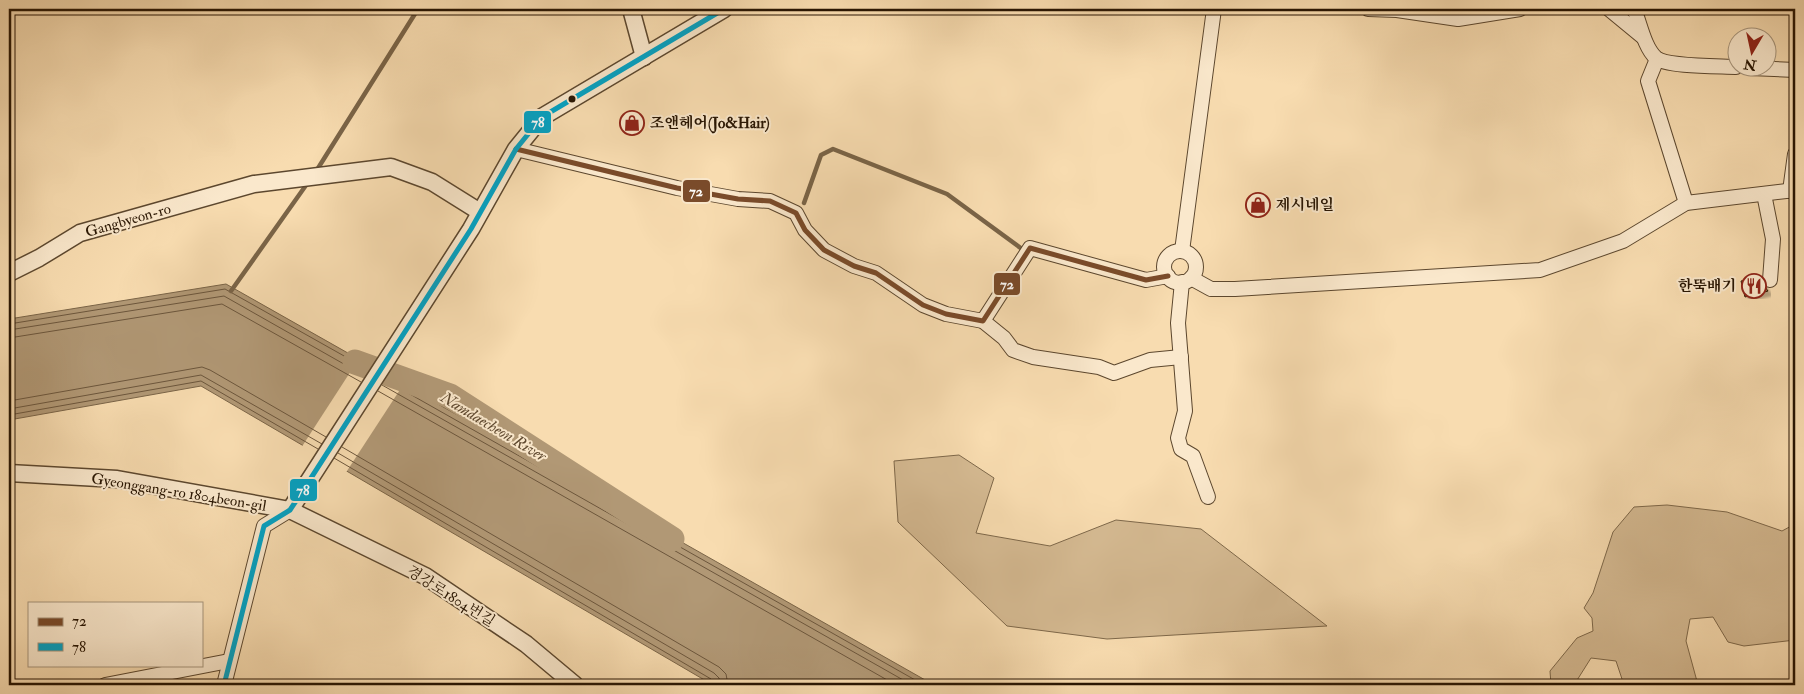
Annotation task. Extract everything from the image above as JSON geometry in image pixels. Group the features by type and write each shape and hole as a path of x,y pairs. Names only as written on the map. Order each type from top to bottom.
{"street":[{"path":"630,9 644,57"},
{"path":"224,685 264,526 290,510 472,229 516,149 542,117 724,9"},
{"path":"1182,251 1214,9"},
{"path":"1368,9 1397,10 1458,19 1520,9"},
{"path":"1609,9 1646,39"},
{"path":"1634,9 1646,39 1657,59 1676,64 1726,66"},
{"path":"1657,59 1648,81 1686,203"},
{"path":"1776,69 1795,70"},
{"path":"516,149 678,188 738,199 770,201 796,213 805,230 824,250 854,266 876,274 923,305 946,314 983,321 1004,338 1013,350 1033,357 1099,366 1114,373 1150,360 1181,357"},
{"path":"983,321 1030,248 1146,280 1168,276 1211,289 1540,270 1624,241 1686,203 1794,192 1795,154"},
{"name":"Gangbyeon-ro","path":"9,273 39,258 80,233 254,184 391,167 432,182 480,212"},
{"path":"1764,194 1773,239 1770,280"},
{"path":"1168,276 1164,266 1168,256 1177,251 1182,251 1191,256 1196,264 1186,280 1178,323 1185,411 1178,438 1181,448 1194,456 1208,497"},
{"name":"Gyeonggang-ro 1804beon-gil","path":"9,473 117,479 290,510"},
{"name":"경강로1804번길","path":"290,510 425,576 526,644 575,685"},
{"path":"105,685 229,661"}],"shaded area":[{"path":"959,455 994,478 976,533 1050,546 1116,520 1201,529 1327,626 1107,639 1007,626 898,522 894,461"},
{"path":"1795,479 1795,640 1744,646 1728,642 1713,617 1690,619 1686,641 1698,685 1624,685 1616,661 1591,658 1574,685 1551,685 1550,671 1577,638 1593,631 1592,618 1584,608 1593,593 1613,532 1634,507 1667,505 1727,512 1782,531 1793,525 1790,512"}],"water":[{"path":"226,284 934,685 713,685 201,386 9,420 9,319"}],"pier":[{"path":"360,357 405,382 345,474 301,448"}],"building":[{"name":"한뚝배기","path":"1761,277 1762,283 1768,291 1745,297 1741,281"}],"waterway":[{"path":"315,173 418,9"},
{"path":"804,203 821,155 833,149 947,194 1022,249"},
{"path":"231,291 309,181"},
{"name":"Namdaecheon River","path":"355,362 450,396 672,539"}],"transit line":[{"name":"78","path":"224,685 264,526 290,510 471,229 516,149 542,117 724,9"},
{"name":"72","path":"516,149 677,188 738,199 770,201 796,213 805,230 824,250 854,266 876,273 923,305 946,314 983,321 1030,248 1146,280 1168,276"}],"place":[{"name":"조앤헤어(Jo&Hair)","path":"632,123"},
{"name":"제시네일","path":"1258,205"},
{"name":"한뚝배기","path":"1754,286"}]}
